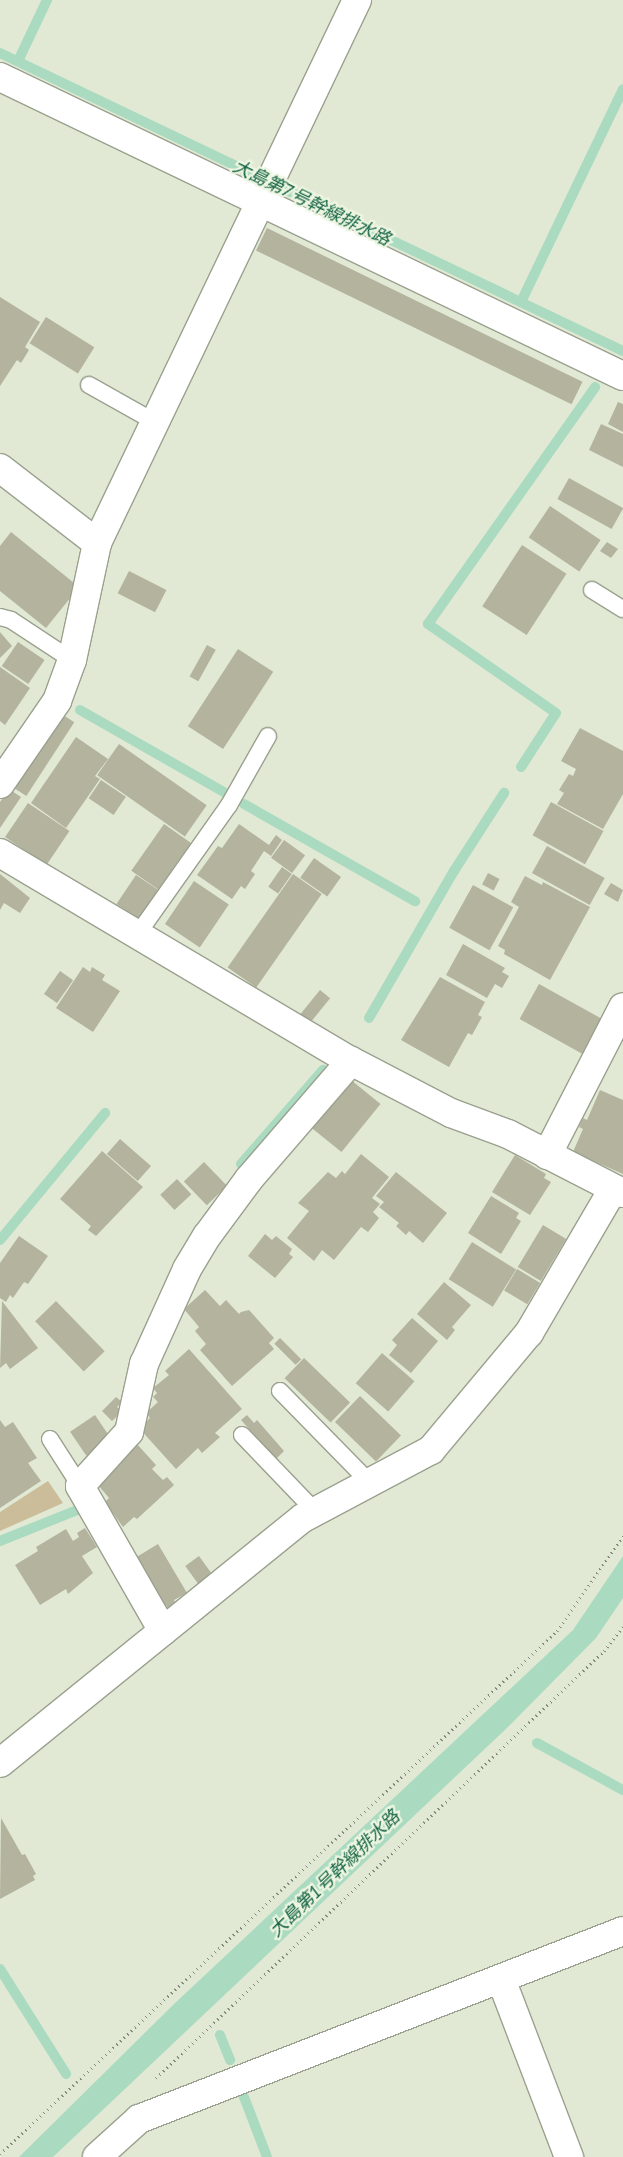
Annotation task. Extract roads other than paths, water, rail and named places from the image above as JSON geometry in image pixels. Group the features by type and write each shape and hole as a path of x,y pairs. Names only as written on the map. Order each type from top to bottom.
{"street":[{"path":"0,784 57,701 72,660 97,543 357,0"},
{"path":"0,77 267,188 623,376"},
{"path":"0,468 97,543"},
{"path":"0,853 351,1061 451,1113 508,1134 618,1191 529,1333 431,1450 315,1511 0,1763"},
{"path":"547,1155 623,1007"},
{"path":"163,1631 80,1486 129,1432 144,1364 187,1269 206,1236 249,1179 351,1061"},
{"path":"97,2157 139,2119 623,1931"},
{"path":"501,1979 569,2157"}],"lane":[{"path":"89,385 155,422"},
{"path":"592,590 623,609"},
{"path":"0,617 11,620 72,660"},
{"path":"137,935 229,805 268,736"},
{"path":"280,1391 370,1483"},
{"path":"242,1435 315,1511"},
{"path":"50,1439 80,1486"}],"water":[{"name":"大島第1号幹線排水路","path":"623,1556 623,1598 596,1638 508,1727 53,2157 19,2157 174,2004 573,1630"}],"waterway":[{"path":"18,61 47,0"},
{"name":"大島第7号幹線排水路","path":"0,53 623,351"},
{"path":"521,302 623,89"},
{"path":"521,767 556,713 428,624 595,387"},
{"path":"80,710 224,792"},
{"path":"369,1018 454,871 504,793"},
{"path":"244,804 415,901"},
{"path":"241,1164 323,1070"},
{"path":"0,1240 105,1113"},
{"path":"0,1541 77,1510"},
{"path":"537,1743 623,1790"},
{"path":"0,1969 66,2074"},
{"path":"220,2035 230,2060"},
{"path":"244,2097 267,2157"}]}
